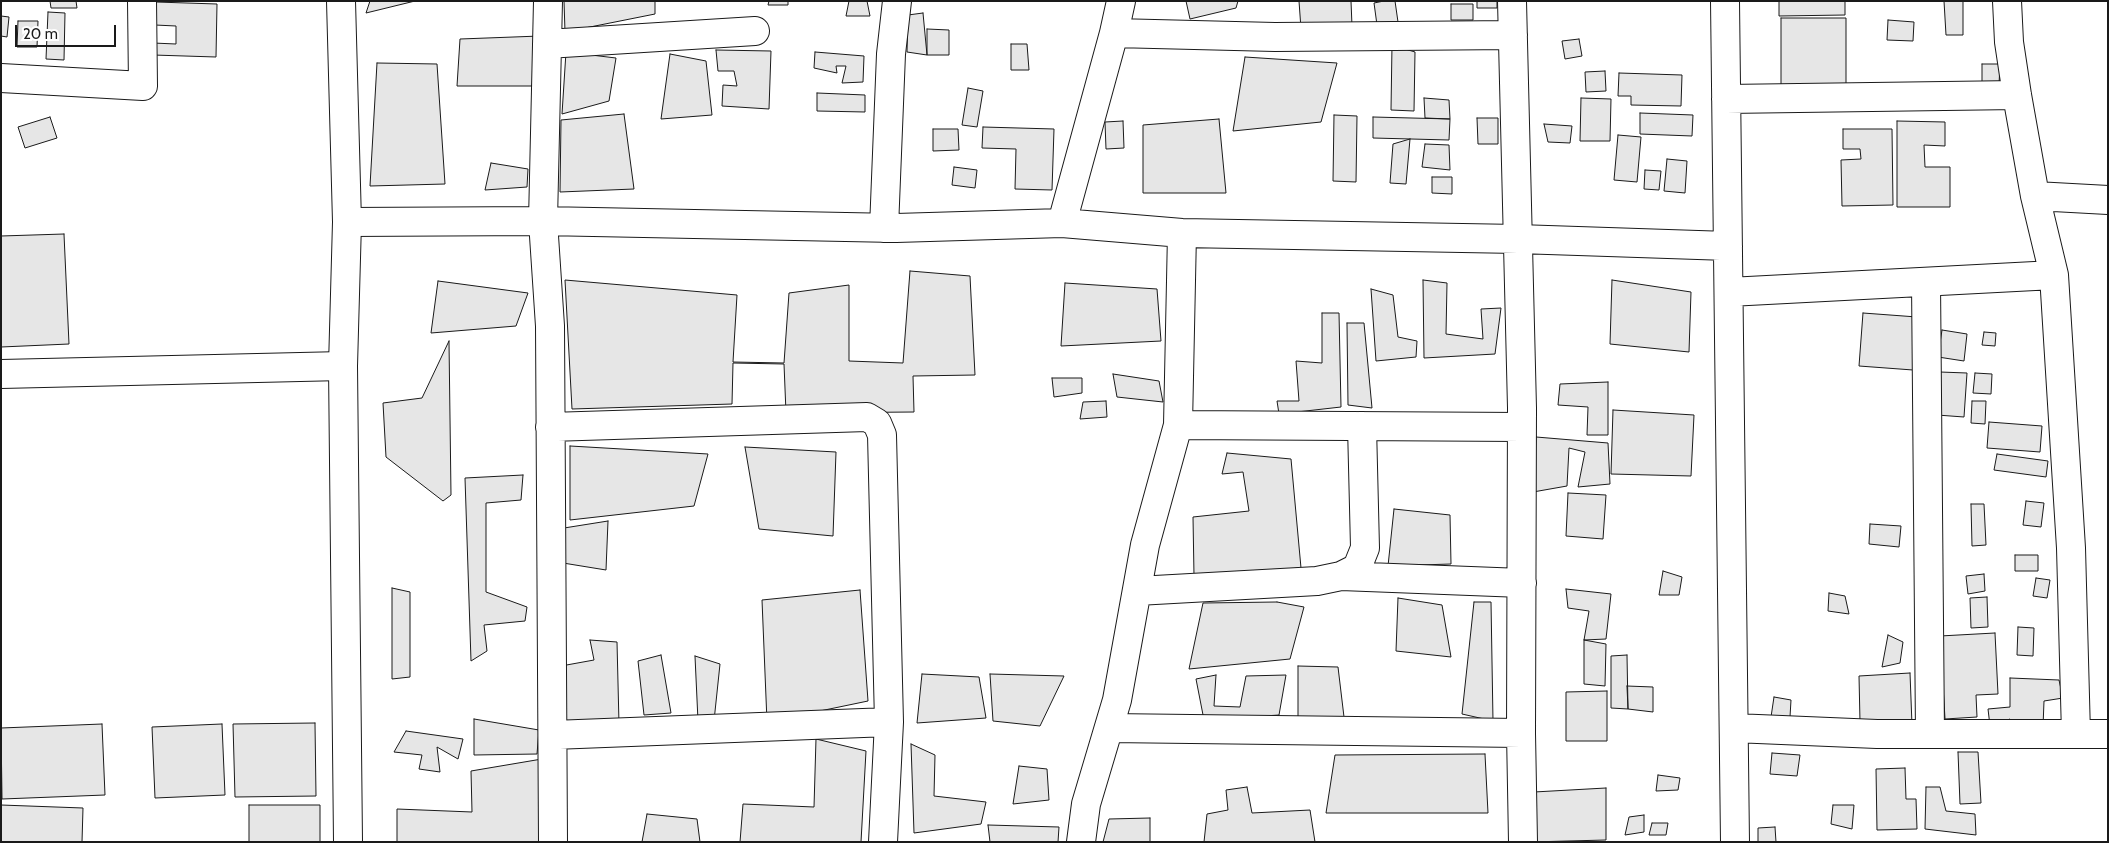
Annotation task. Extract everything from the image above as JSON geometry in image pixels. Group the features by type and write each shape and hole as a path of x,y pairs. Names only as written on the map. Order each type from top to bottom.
{"street":[{"path":"1,78 143,86 142,1"},
{"path":"341,1 347,222 343,366 348,842"},
{"path":"548,1 543,221 550,326 553,842"},
{"path":"884,228 891,54 897,1"},
{"path":"1062,223 1121,1"},
{"path":"1512,1 1522,427 1521,733 1523,842"},
{"path":"1725,1 1736,842"},
{"path":"2007,1 2009,42 2035,196 2054,275 2071,548 2076,734"},
{"path":"547,44 755,31"},
{"path":"1114,33 1274,37 1512,35"},
{"path":"1726,99 2018,95"},
{"path":"2035,196 2108,200"},
{"path":"347,222 543,221 884,228 1062,223 1182,233 1518,239 1728,246"},
{"path":"1081,842 1086,804 1117,700 1145,545 1178,425 1182,233"},
{"path":"1729,292 2054,275"},
{"path":"1926,282 1930,734"},
{"path":"1,374 343,366"},
{"path":"550,427 867,416 877,423 882,435 889,722 883,842"},
{"path":"1178,425 1522,427"},
{"path":"1137,591 1317,581 1340,576 1357,568 1365,548 1362,426"},
{"path":"1340,576 1522,583"},
{"path":"552,735 889,722"},
{"path":"1109,728 1521,733"},
{"path":"1734,728 1930,734 2108,734"}],"building":[{"path":"50,1 76,1 77,8 51,8"},
{"path":"370,1 415,1 366,13"},
{"path":"564,1 655,1 655,14 565,32"},
{"path":"769,1 788,1 788,5 768,5"},
{"path":"849,1 867,1 870,16 846,16"},
{"path":"1186,1 1238,1 1236,8 1190,19"},
{"path":"1299,1 1351,1 1352,26 1301,29"},
{"path":"1395,1 1398,22 1377,25 1374,3"},
{"path":"1477,1 1497,1 1497,8 1477,8"},
{"path":"1779,1 1845,1 1845,15 1779,16"},
{"path":"1944,1 1963,1 1963,35 1946,35"},
{"path":"156,2 217,4 216,57 153,55 153,43 176,44 176,26 155,25"},
{"path":"1451,4 1473,4 1473,20 1451,20"},
{"path":"48,12 65,13 64,60 46,59"},
{"path":"923,13 927,55 907,52 908,15"},
{"path":"1,16 9,17 7,37 1,36"},
{"path":"1781,18 1846,18 1846,88 1781,87"},
{"path":"1888,20 1914,22 1913,41 1887,40"},
{"path":"18,21 38,21 37,47 17,47"},
{"path":"927,29 949,30 949,55 927,55"},
{"path":"540,36 532,86 457,86 460,39"},
{"path":"1579,39 1582,56 1565,59 1562,41"},
{"path":"1011,44 1027,44 1029,70 1011,70"},
{"path":"1392,45 1415,52 1414,111 1391,110"},
{"path":"716,50 771,51 769,109 722,106 723,85 737,86 734,71 718,71"},
{"path":"566,52 616,58 609,101 562,114"},
{"path":"815,52 864,56 863,82 842,83 846,66 836,66 837,73 814,68"},
{"path":"670,54 706,61 712,115 661,119"},
{"path":"1245,57 1337,63 1321,122 1233,131"},
{"path":"377,63 437,64 445,184 370,186"},
{"path":"1982,64 2000,64 1999,85 1982,87"},
{"path":"1605,71 1606,91 1586,92 1585,72"},
{"path":"1619,73 1682,75 1681,106 1631,105 1631,96 1618,96"},
{"path":"968,88 983,91 977,127 962,125"},
{"path":"817,93 865,95 865,112 817,111"},
{"path":"1424,98 1449,100 1450,119 1425,118"},
{"path":"1581,98 1611,99 1610,141 1580,141"},
{"path":"1640,113 1693,115 1692,136 1640,134"},
{"path":"624,114 634,189 560,192 561,120"},
{"path":"1334,115 1357,116 1356,182 1333,181"},
{"path":"50,117 57,138 25,148 18,127"},
{"path":"1373,117 1450,119 1449,140 1373,138"},
{"path":"1477,118 1498,118 1498,144 1478,144"},
{"path":"1219,119 1226,193 1143,193 1143,125"},
{"path":"1123,121 1124,148 1106,149 1105,122"},
{"path":"1897,121 1945,122 1945,146 1924,145 1925,167 1950,167 1950,207 1897,207"},
{"path":"1544,124 1572,126 1570,143 1548,142"},
{"path":"983,127 1054,129 1052,190 1015,189 1016,149 982,148"},
{"path":"933,129 958,129 959,150 933,151"},
{"path":"1843,129 1892,129 1893,205 1842,206 1841,160 1861,159 1860,149 1843,149"},
{"path":"1618,135 1641,137 1637,182 1614,180"},
{"path":"1410,139 1406,184 1390,183 1393,144"},
{"path":"1425,144 1449,145 1450,170 1422,167"},
{"path":"1667,159 1687,161 1685,193 1664,191"},
{"path":"491,163 528,169 527,187 485,190"},
{"path":"954,167 977,170 975,188 952,185"},
{"path":"1645,170 1661,171 1659,190 1644,189"},
{"path":"1432,177 1452,177 1452,194 1432,193"},
{"path":"64,234 69,344 1,347 1,236"},
{"path":"910,271 970,276 975,375 913,376 914,412 786,413 784,364 733,363 732,404 572,409 565,280 737,295 733,362 784,363 789,293 849,285 849,361 903,363"},
{"path":"1423,280 1447,283 1446,334 1483,339 1481,309 1501,308 1495,354 1424,358"},
{"path":"1612,280 1691,292 1689,352 1610,344"},
{"path":"438,281 528,293 516,326 431,333"},
{"path":"1065,283 1157,289 1161,341 1061,346"},
{"path":"1371,289 1393,295 1398,337 1417,341 1416,357 1376,361"},
{"path":"1322,313 1339,313 1341,407 1279,414 1277,401 1299,401 1296,361 1322,363"},
{"path":"1863,313 1917,317 1913,370 1859,366"},
{"path":"1347,323 1364,323 1372,408 1348,405"},
{"path":"1942,330 1967,334 1964,361 1938,357"},
{"path":"1984,332 1996,333 1995,346 1982,345"},
{"path":"449,341 451,495 443,501 386,457 383,403 422,398"},
{"path":"1940,372 1967,373 1964,417 1937,415"},
{"path":"1975,373 1992,374 1991,394 1973,393"},
{"path":"1113,374 1159,381 1163,402 1117,397"},
{"path":"1052,378 1082,378 1082,393 1054,397"},
{"path":"1608,382 1608,435 1587,435 1588,407 1558,405 1560,384"},
{"path":"1106,401 1107,417 1080,419 1083,402"},
{"path":"1972,401 1986,401 1985,424 1971,423"},
{"path":"1613,410 1694,415 1691,476 1611,474"},
{"path":"1989,422 2042,426 2040,452 1987,448"},
{"path":"1536,437 1608,443 1610,484 1578,487 1585,452 1569,448 1567,486 1533,492"},
{"path":"570,446 708,454 694,506 570,520"},
{"path":"745,447 836,452 833,536 759,529"},
{"path":"1227,453 1291,459 1301,568 1194,576 1193,517 1249,511 1243,472 1222,474"},
{"path":"1997,454 2048,461 2046,477 1994,470"},
{"path":"523,475 521,500 486,503 486,592 527,607 525,621 484,625 487,651 471,661 465,478"},
{"path":"1568,493 1606,495 1603,539 1566,536"},
{"path":"2026,501 2044,503 2041,527 2023,525"},
{"path":"1971,504 1984,504 1986,545 1972,546"},
{"path":"1394,509 1450,515 1451,564 1388,566"},
{"path":"608,521 606,570 563,563 564,528"},
{"path":"1870,524 1901,526 1899,547 1869,544"},
{"path":"2015,555 2038,555 2038,571 2015,571"},
{"path":"1663,571 1682,577 1679,595 1659,595"},
{"path":"1984,574 1985,591 1968,594 1966,576"},
{"path":"2036,578 2050,580 2047,598 2033,596"},
{"path":"392,588 410,592 410,677 392,679"},
{"path":"1566,589 1611,594 1606,639 1584,640 1589,611 1568,608"},
{"path":"860,590 868,701 767,722 762,600"},
{"path":"1829,593 1845,596 1849,614 1828,611"},
{"path":"1987,597 1988,627 1971,628 1970,598"},
{"path":"1398,598 1442,605 1451,657 1396,651"},
{"path":"1277,602 1304,607 1290,659 1189,669 1203,603"},
{"path":"1474,602 1491,602 1493,721 1462,714"},
{"path":"2018,627 2034,628 2033,656 2017,655"},
{"path":"1995,633 1998,694 1976,695 1977,717 1945,719 1940,636"},
{"path":"1888,635 1903,642 1900,663 1882,667"},
{"path":"590,640 617,642 619,724 565,723 561,666 594,660"},
{"path":"1584,640 1606,644 1605,686 1584,684"},
{"path":"661,655 671,713 644,715 638,661"},
{"path":"1627,655 1628,709 1611,708 1611,656"},
{"path":"695,656 720,664 714,721 698,721"},
{"path":"1298,666 1338,667 1344,717 1298,717"},
{"path":"1910,673 1912,725 1860,722 1859,676"},
{"path":"922,674 979,677 986,718 917,723"},
{"path":"990,674 1064,676 1040,726 993,721"},
{"path":"1216,675 1214,706 1240,707 1246,676 1286,675 1279,715 1204,720 1196,679"},
{"path":"2010,678 2059,680 2063,698 2044,701 2043,727 2008,727 2010,719 1990,726 1988,709 2010,707"},
{"path":"1627,686 1653,687 1653,712 1628,709"},
{"path":"1607,691 1607,741 1566,741 1566,692"},
{"path":"1774,697 1791,700 1790,717 1771,717"},
{"path":"474,719 539,730 537,754 474,755"},
{"path":"315,723 316,796 235,797 233,724"},
{"path":"102,724 105,795 2,799 1,728"},
{"path":"222,724 225,795 155,798 152,727"},
{"path":"406,731 463,739 458,759 437,747 440,772 419,769 422,755 394,752"},
{"path":"816,739 866,751 861,842 740,842 743,804 814,807"},
{"path":"911,744 935,755 934,796 986,802 981,824 914,833"},
{"path":"1958,752 1978,752 1981,803 1960,804"},
{"path":"1772,753 1800,755 1797,776 1770,774"},
{"path":"1485,754 1488,813 1326,813 1335,755"},
{"path":"542,759 539,842 397,842 397,809 472,812 471,771"},
{"path":"1019,766 1047,769 1049,800 1013,804"},
{"path":"1905,768 1906,799 1916,799 1917,829 1877,830 1876,769"},
{"path":"1658,775 1680,778 1678,790 1656,791"},
{"path":"1247,787 1252,813 1310,810 1315,842 1204,842 1207,814 1228,810 1226,790"},
{"path":"1926,787 1940,787 1946,811 1975,814 1976,835 1925,829"},
{"path":"1606,788 1606,840 1530,842 1534,792"},
{"path":"1,805 83,808 82,842 1,842"},
{"path":"249,805 320,805 320,842 249,842"},
{"path":"1833,805 1854,805 1852,829 1831,824"},
{"path":"647,814 697,819 700,842 642,842"},
{"path":"1644,815 1644,832 1625,835 1629,817"},
{"path":"1150,818 1150,842 1103,842 1109,819"},
{"path":"1652,823 1668,823 1666,835 1649,835"},
{"path":"988,825 1059,827 1058,842 990,842"},
{"path":"1775,827 1776,842 1758,842 1758,828"}]}
